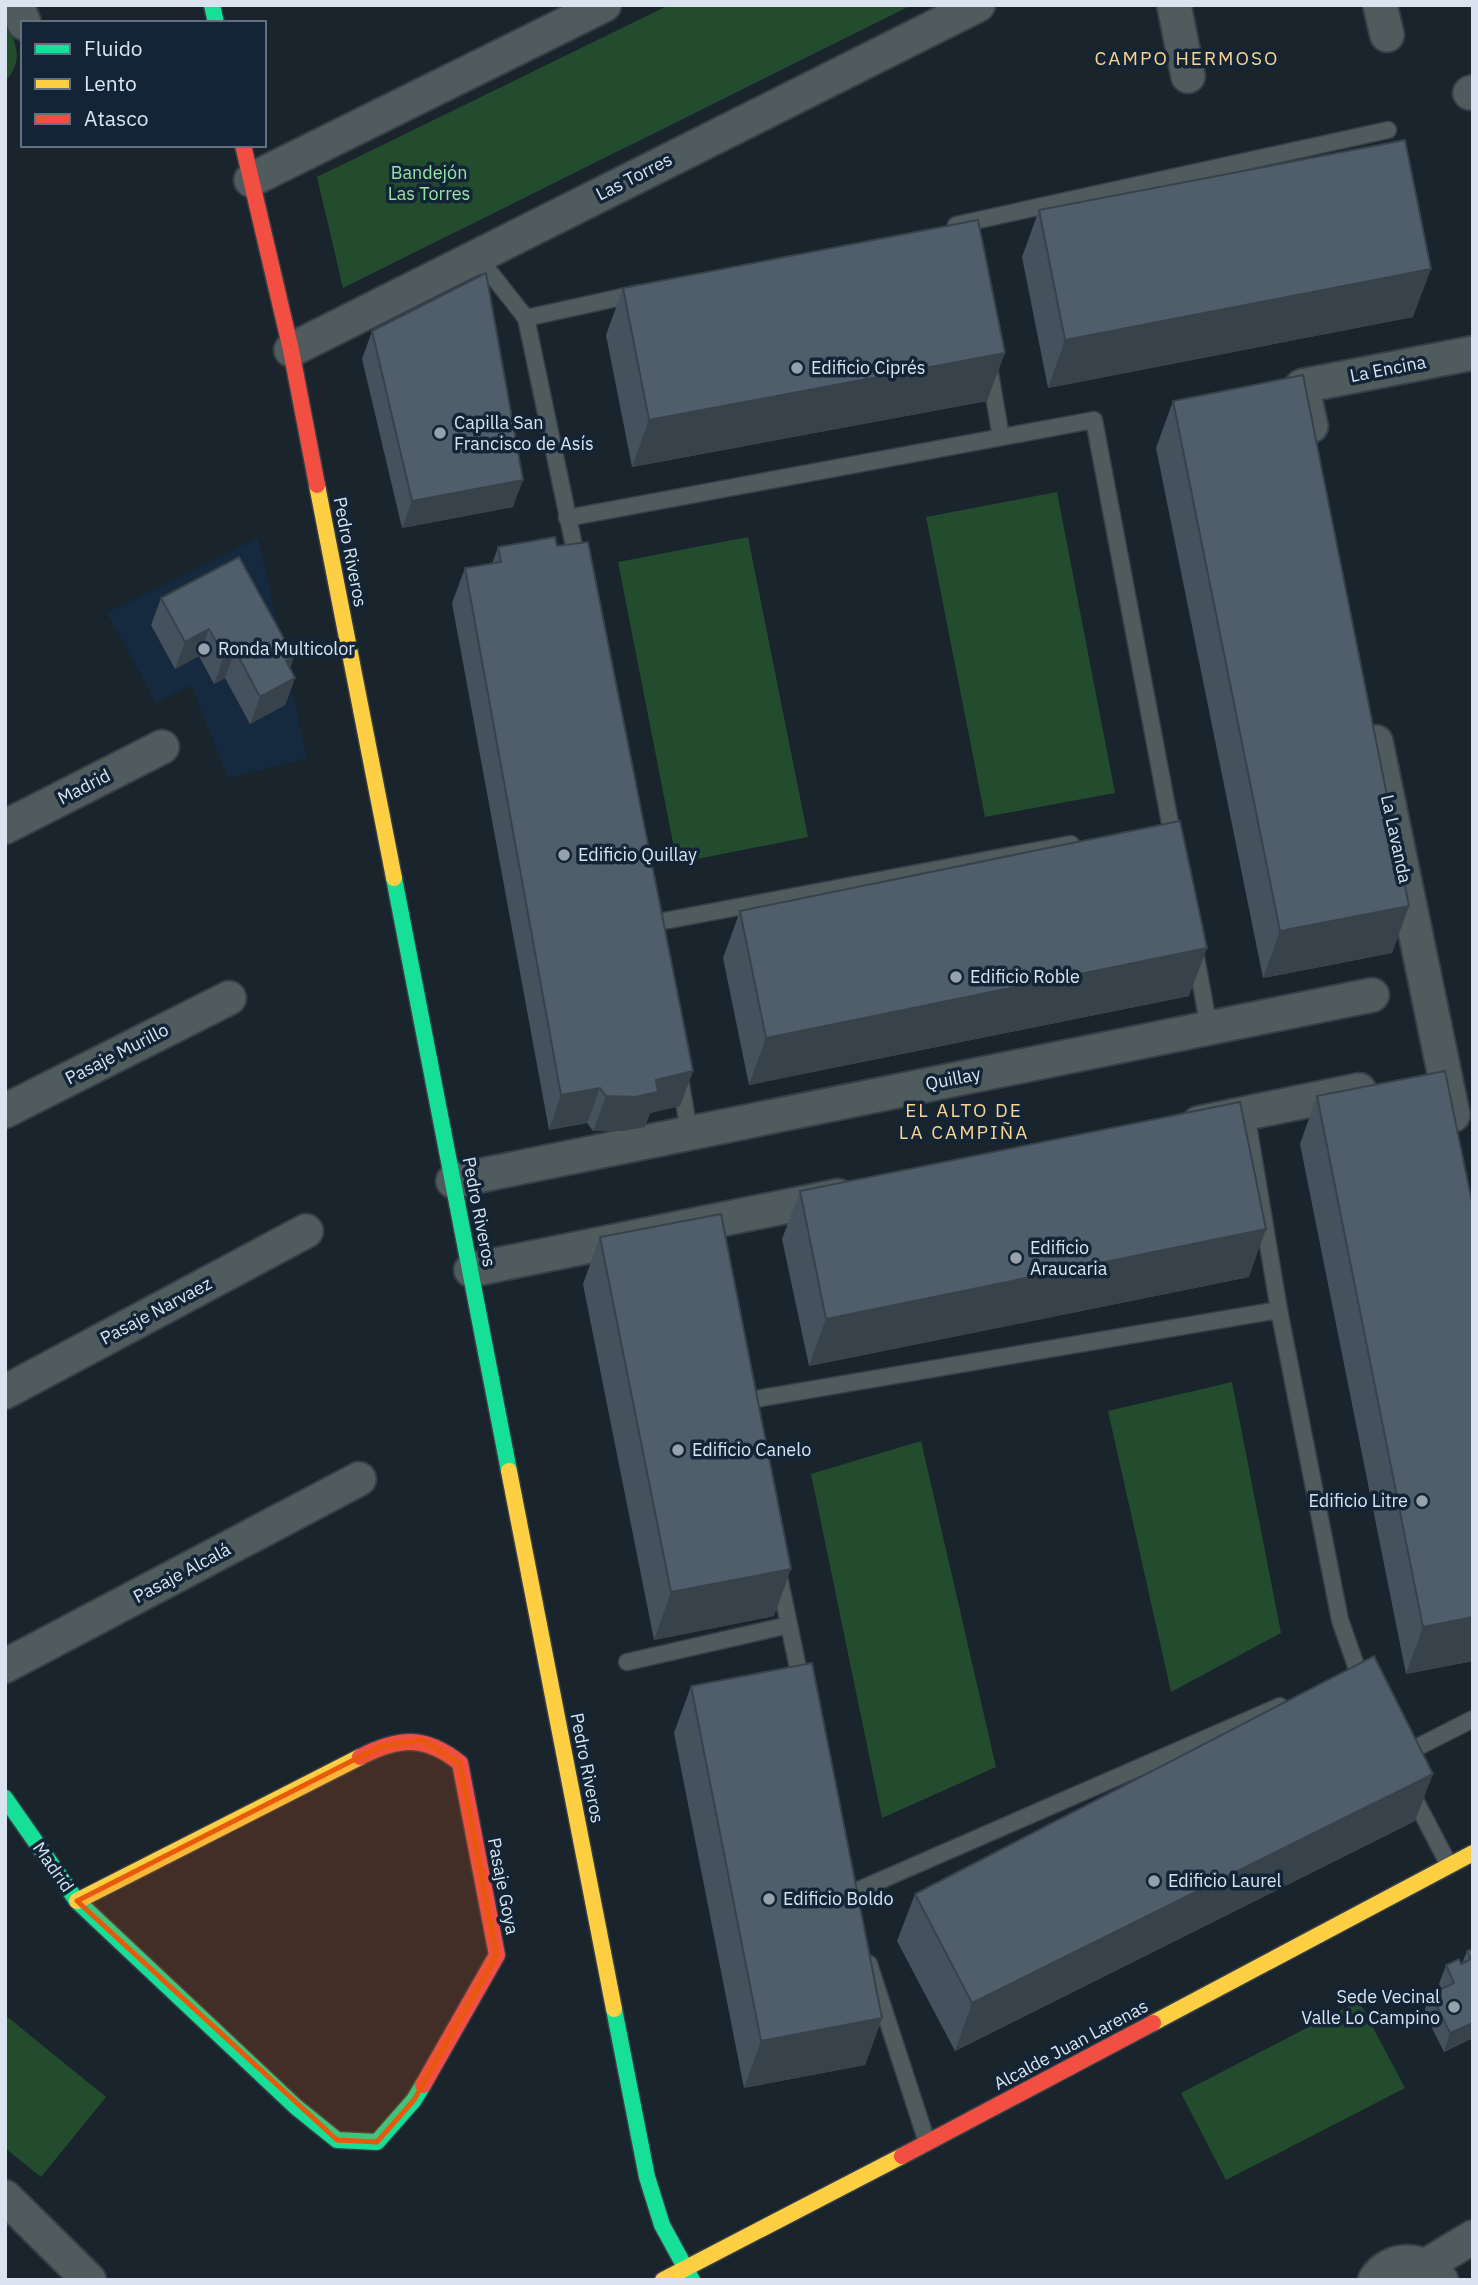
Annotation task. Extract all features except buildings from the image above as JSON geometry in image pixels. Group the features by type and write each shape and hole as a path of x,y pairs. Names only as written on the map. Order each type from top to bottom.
{"street":[{"path":"251,180 604,5"},
{"name":"Las Torres","path":"290,350 978,5"},
{"path":"1174,5 1188,76"},
{"name":"Pedro Riveros","path":"243,147 290,350 647,2177 662,2225 688,2273"},
{"name":"La Encina","path":"1316,453 1302,386 1473,353"},
{"name":"La Lavanda","path":"1369,710 1459,1142"},
{"name":"Madrid","path":"5,827 162,747"},
{"name":"Quillay","path":"453,1181 1372,995"},
{"name":"Pasaje Murillo","path":"5,1111 229,998"},
{"path":"1165,1130 1382,1086"},
{"path":"471,1270 706,1230 867,1191"},
{"name":"Pasaje Narvaez","path":"5,1392 306,1231"},
{"name":"Pasaje Alcalá","path":"5,1667 359,1479"},
{"name":"Pasaje Goya","path":"423,1740 442,1748 460,1763 497,1955 414,2100 377,2142 337,2140 296,2107 77,1901 381,1746 423,1740"},
{"name":"Madrid","path":"5,1798 77,1901"},
{"name":"Alcalde Juan Larenas","path":"663,2280 688,2273 1473,1853"},
{"path":"5,2197 89,2280"},
{"path":"1376,2280 1389,2266 1401,2262 1413,2262 1433,2273 1473,2236"}],"lane":[{"path":"936,230 964,230 1388,131"},
{"path":"477,256 526,318 581,579"},
{"path":"526,318 649,291"},
{"path":"987,357 1001,437"},
{"path":"567,518 1094,420 1164,826 1178,865"},
{"path":"653,923 1089,840"},
{"path":"1191,933 1209,1028"},
{"path":"678,1067 689,1132"},
{"path":"1246,1113 1279,1310 1351,1675 1368,1697"},
{"path":"744,1402 1279,1310"},
{"path":"776,1559 806,1706"},
{"path":"627,1662 789,1625"},
{"path":"841,1868 849,1901 1293,1700"},
{"path":"1448,1865 1398,1764 1473,1719"},
{"path":"863,1945 927,2143"}],"highlighted area":[{"path":"423,1740 460,1763 497,1955 414,2100 377,2142 337,2140 77,1901 381,1746"}],"shaded area":[{"name":"Ronda Multicolor","path":"258,538 307,758 228,778 191,685 156,703 107,613"}],"green space":[{"name":"Bandejón Las Torres","path":"669,5 912,5 343,288 317,177"},
{"path":"5,20 15,45 17,59 5,82"},
{"path":"1057,492 1115,793 985,817 926,517"},
{"path":"748,537 808,837 677,863 618,562"},
{"path":"1232,1382 1281,1633 1171,1692 1108,1411"},
{"path":"921,1441 996,1767 882,1818 811,1474"},
{"path":"1359,2001 1405,2088 1226,2180 1181,2093"},
{"path":"5,2015 106,2097 41,2177 5,2148"}],"traffic: fast":[{"path":"212,5 216,21"},
{"path":"394,878 509,1471"},
{"path":"5,1798 77,1901 296,2107 337,2140 377,2142 414,2100 423,2085"},
{"path":"614,2009 647,2177 662,2225 692,2280"}],"traffic: slow":[{"path":"317,485 394,878"},
{"path":"509,1471 614,2009"},
{"path":"77,1901 360,1757"},
{"path":"1153,2023 1473,1853"},
{"path":"663,2280 902,2156"}],"traffic: jam":[{"path":"243,147 291,350 317,485"},
{"path":"360,1757 387,1746 412,1742 435,1747 460,1763 497,1955 423,2085"},
{"path":"902,2156 1153,2023"}],"place":[{"name":"Edificio Ciprés","path":"797,368"},
{"name":"Capilla San Francisco de Asís","path":"440,433"},
{"name":"Ronda Multicolor","path":"204,649"},
{"name":"Edificio Quillay","path":"564,855"},
{"name":"Edificio Roble","path":"956,977"},
{"name":"Edificio Araucaria","path":"1016,1258"},
{"name":"Edificio Canelo","path":"678,1450"},
{"name":"Edificio Litre","path":"1422,1501"},
{"name":"Edificio Laurel","path":"1154,1881"},
{"name":"Edificio Boldo","path":"769,1899"},
{"name":"Sede Vecinal Valle Lo Campino","path":"1454,2007"}],"district":[{"name":"CAMPO HERMOSO","path":"1187,58"},
{"name":"EL ALTO DE LA CAMPIÑA","path":"964,1121"}]}
